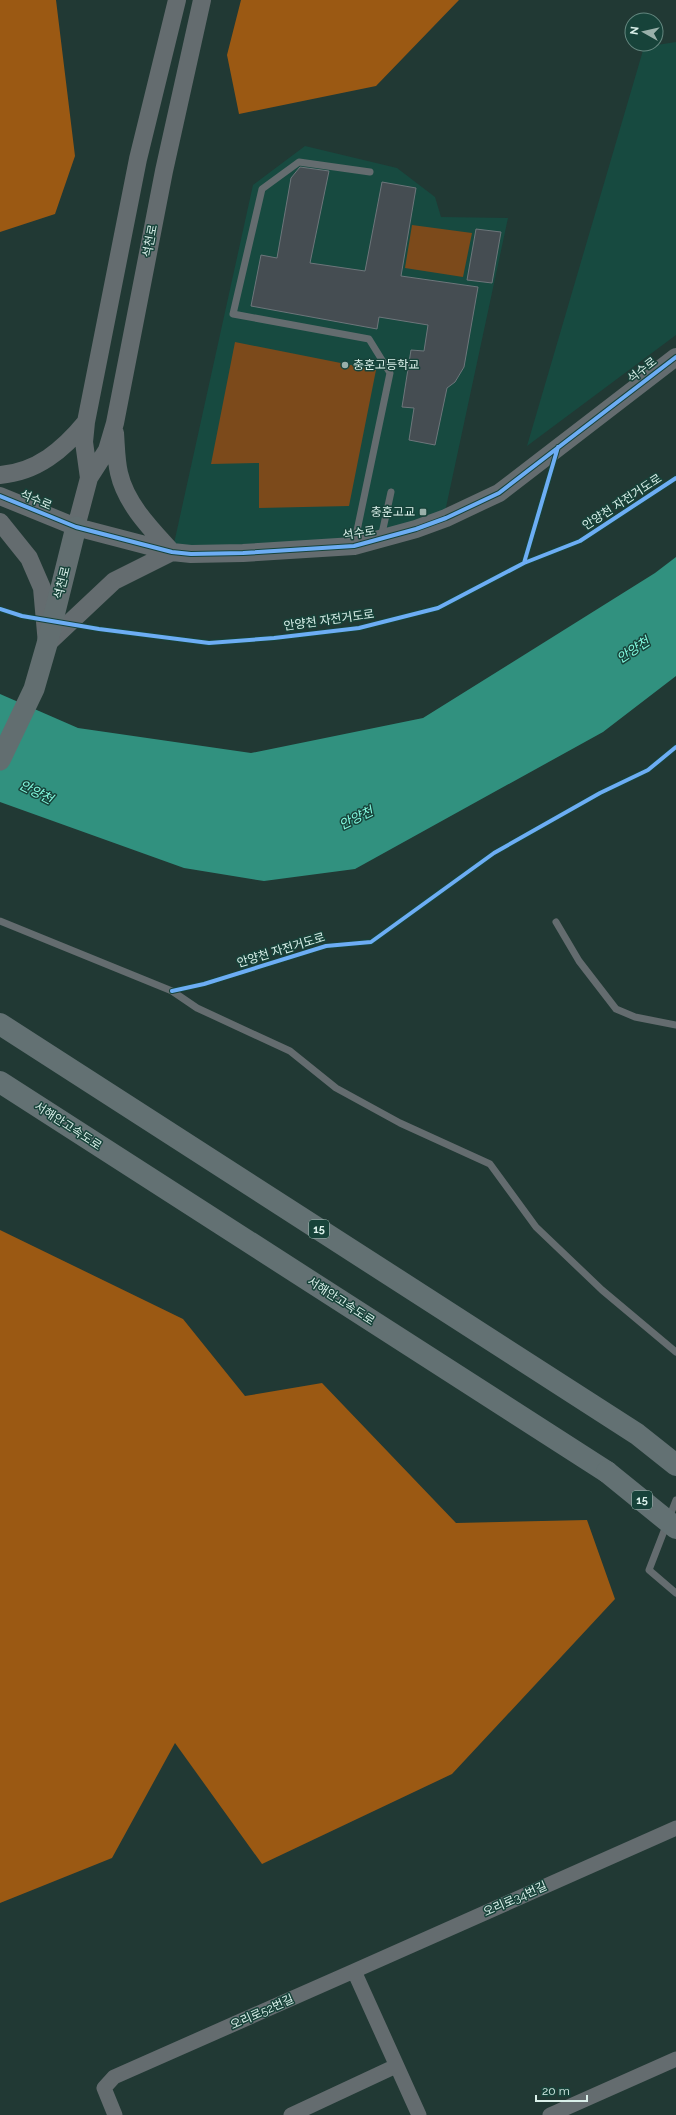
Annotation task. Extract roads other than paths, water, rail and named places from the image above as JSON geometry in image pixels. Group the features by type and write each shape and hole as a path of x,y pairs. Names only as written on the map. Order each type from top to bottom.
{"highway":[{"name":"15","path":"0,1024 638,1434 676,1465"},
{"name":"서해안고속도로","path":"0,1082 607,1472 676,1528"}],"main road":[{"name":"석천로","path":"0,760 34,689 47,644 76,527"}],"street":[{"name":"석천로","path":"76,527 88,478 84,442 86,422 138,159 177,0"},
{"name":"석천로","path":"88,478 107,450 115,423 164,171 202,0"},
{"name":"석수로","path":"0,496 76,527 172,552 192,554 354,546 381,540 446,518 499,493 676,357"},
{"path":"0,475 13,474 36,466 73,438 86,422"},
{"path":"47,644 114,581 172,552 145,522 121,483 118,471 115,423"},
{"path":"0,522 29,558 42,588 47,644"},
{"name":"오리로34번길","path":"354,1971 676,1828"},
{"path":"354,1971 419,2115"},
{"name":"오리로52번길","path":"114,2115 104,2088 114,2077 354,1971"},
{"path":"550,2115 676,2059"},
{"path":"291,2115 396,2066"}],"lane":[{"path":"354,546 390,373 369,339 233,314 262,189 299,162 370,172"},
{"path":"381,540 391,492"},
{"path":"0,922 172,991 198,1008 290,1052 336,1088 400,1123 490,1164 536,1227 602,1290 676,1352"},
{"path":"556,922 579,961 616,1009 635,1017 676,1025"},
{"path":"676,1500 649,1570 676,1593"}],"water":[{"name":"안양천","path":"676,557 676,676 603,732 355,869 264,881 184,868 0,802 0,694 78,728 251,753 423,718 655,573"}],"place":[{"name":"충훈고등학교","path":"345,365"},
{"name":"충훈고교","path":"423,512"}]}
